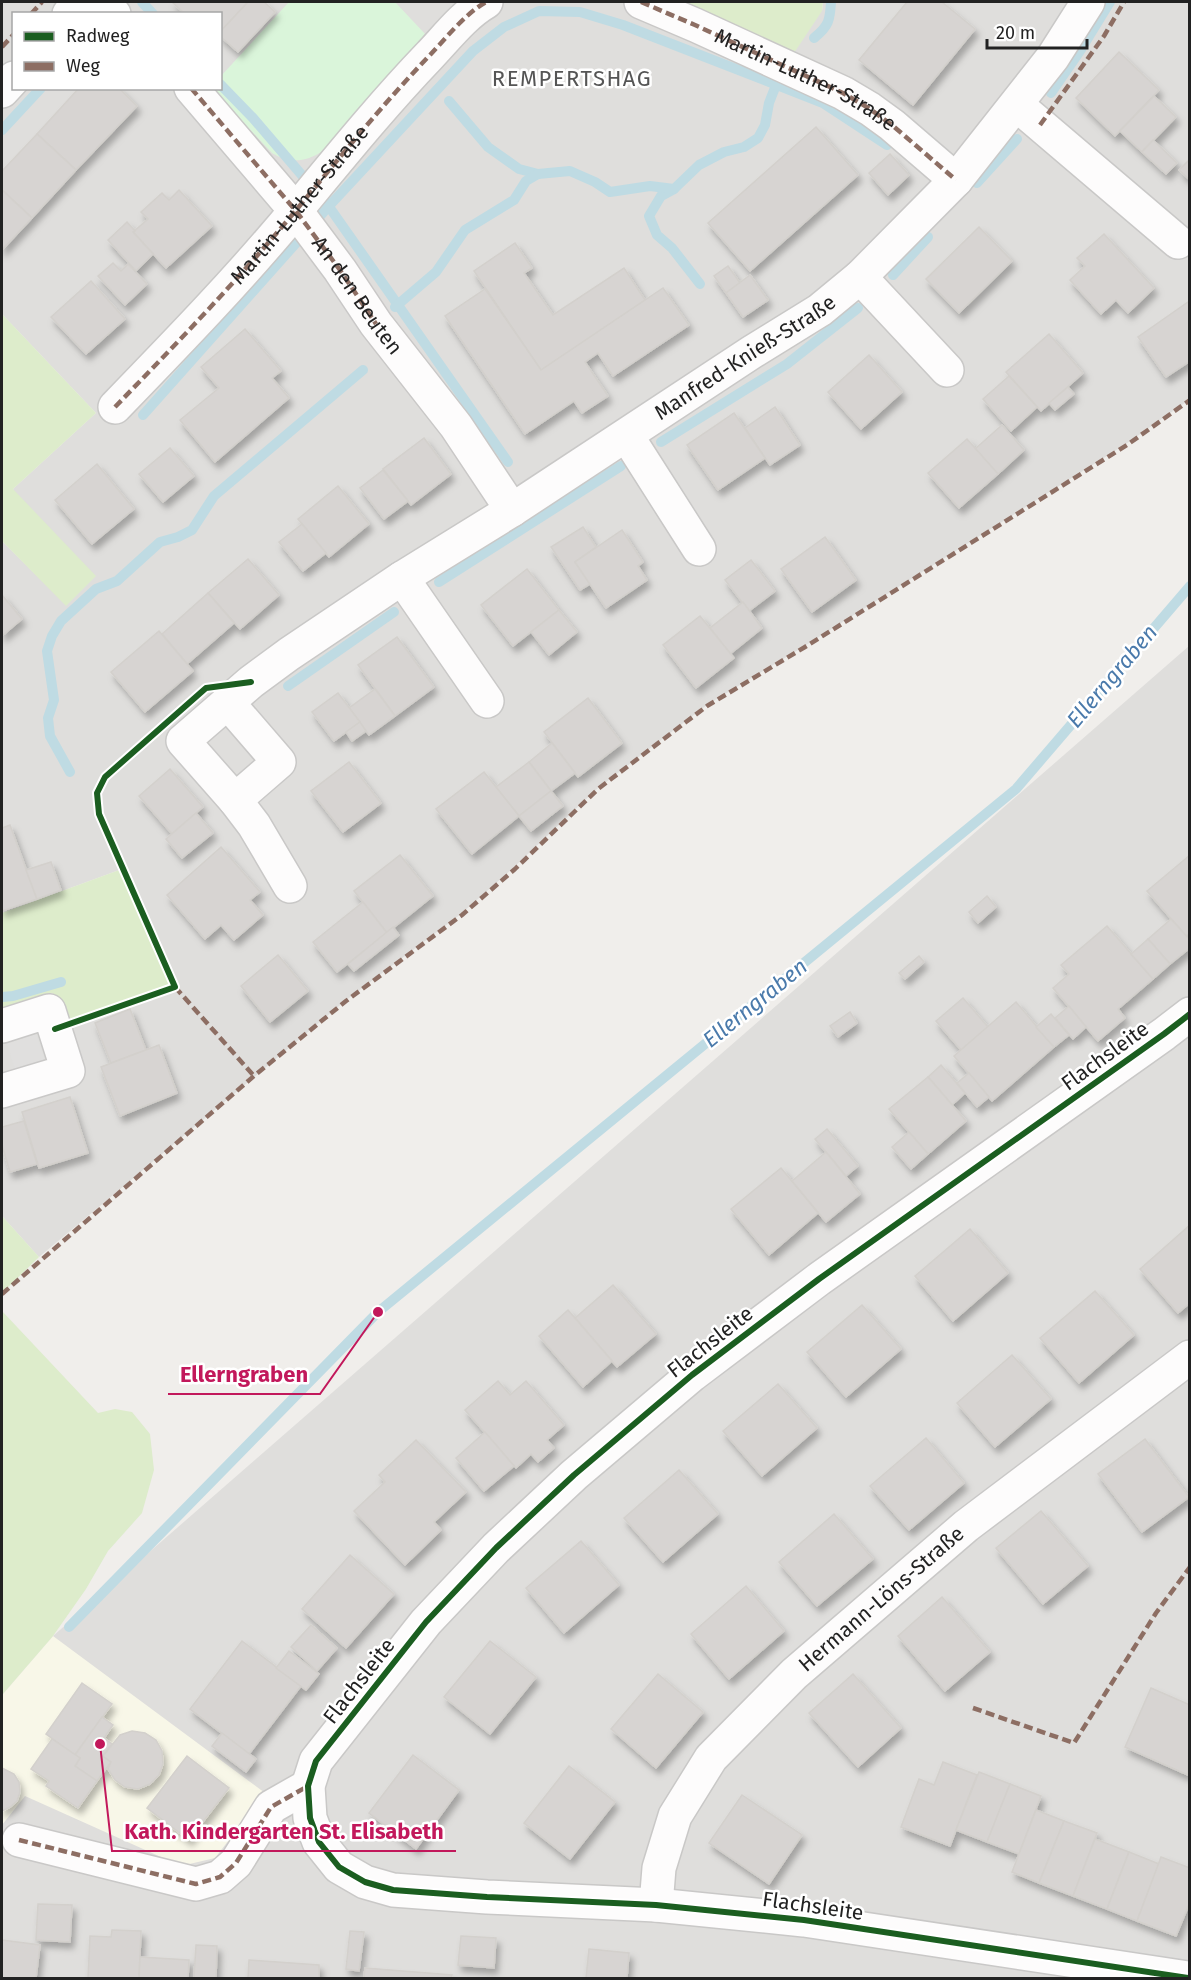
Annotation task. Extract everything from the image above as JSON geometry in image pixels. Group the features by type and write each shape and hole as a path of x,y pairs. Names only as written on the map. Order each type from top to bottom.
{"street":[{"name":"Martin-Luther-Straße","path":"116,407 210,308 296,211 344,150 397,89 455,29 486,2"},
{"name":"Martin-Luther-Straße","path":"640,2 790,68 861,104 892,125 956,180"},
{"name":"Manfred-Knieß-Straße","path":"290,886 254,825 183,741 251,681 289,654 402,578 512,510 752,352 820,310 860,278 956,180 1053,57 1088,2"},
{"path":"2,92 12,80"},
{"name":"An den Beuten","path":"193,90 296,211 340,270 376,324 456,426 512,510"},
{"path":"1017,105 1178,242"},
{"path":"860,278 947,370"},
{"path":"627,436 699,549"},
{"path":"402,578 487,701"},
{"path":"228,703 279,762 235,800"},
{"path":"2,1026 49,1011 68,1071 2,1091"},
{"name":"Flachsleite","path":"1188,1978 804,1920 656,1905 393,1890 365,1882 339,1867 319,1842 310,1818 308,1786 316,1761 426,1622 496,1548 574,1475 692,1375 819,1279 1190,1014"},
{"name":"Hermann-Löns-Straße","path":"656,1905 659,1868 675,1816 711,1758 794,1674 966,1526 1190,1357"},
{"path":"19,1840 196,1884 220,1877 236,1863 271,1807 308,1786"}],"shaded area":[{"path":"2,2 650,2 822,11 823,2 1189,2 1189,400 1126,444 707,705 597,789 461,914 345,1001 39,1257 2,1216 2,1008 54,993 62,1023 122,869 2,913 2,541 66,605 13,489 96,413 2,314"},
{"path":"1189,646 1189,1978 2,1978 2,1695 53,1636"},
{"path":"36,1034 45,1061 15,1070 7,1044"},
{"path":"53,1636 265,1793 215,1858 181,1866 25,1796 2,1825 2,1695"}],"green space":[{"path":"289,2 395,2 427,36 323,151 310,158 291,160 272,153 213,90 222,90 222,75"},
{"path":"650,2 823,2 822,11 786,65"},
{"path":"2,314 96,413 13,489 96,576 66,606 2,541"},
{"path":"122,869 174,986 63,1023 53,993 2,1008 2,913"},
{"path":"2,1216 39,1257 2,1293"},
{"path":"2,1311 98,1413 115,1409 132,1412 150,1434 154,1470 142,1513 108,1551 86,1589 53,1636 2,1695"}],"building":[{"path":"172,2 248,2 222,30 222,12 183,12"},
{"path":"248,2 264,2 275,12 238,52 222,38 222,30"},
{"path":"907,2 942,2 975,29 913,105 859,60"},
{"path":"1119,52 1159,90 1115,136 1076,98"},
{"path":"77,90 121,90 137,106 76,170 37,134"},
{"path":"1154,96 1176,117 1142,152 1120,131"},
{"path":"816,127 858,175 750,271 708,223"},
{"path":"37,134 76,170 32,218 2,190 2,171"},
{"path":"1153,140 1177,163 1166,174 1142,152"},
{"path":"890,154 909,175 888,195 869,173"},
{"path":"1190,159 1190,180 1179,170"},
{"path":"2,190 32,218 2,250"},
{"path":"179,190 212,226 166,268 133,232 148,219 141,212 162,193 169,200"},
{"path":"127,222 153,254 136,271 108,240"},
{"path":"979,227 1012,261 959,313 926,279"},
{"path":"1104,234 1154,288 1128,313 1116,300 1101,314 1070,280 1085,266 1077,258"},
{"path":"515,243 532,268 524,273 553,315 624,268 645,300 541,370 474,271"},
{"path":"113,263 121,271 128,264 147,284 125,305 98,276"},
{"path":"728,266 740,283 726,293 714,276"},
{"path":"750,275 768,300 743,317 726,293"},
{"path":"91,281 125,319 86,354 51,317"},
{"path":"663,288 689,325 613,376 598,353 585,362 608,396 582,413 574,401 525,434 445,316 485,289 541,370"},
{"path":"1188,302 1190,305 1190,361 1166,377 1138,337"},
{"path":"245,329 281,371 272,378 289,398 215,462 180,420 219,388 201,367"},
{"path":"1049,334 1083,373 1041,411 1006,372"},
{"path":"869,355 902,392 861,429 828,392"},
{"path":"1009,376 1037,407 1011,431 983,399"},
{"path":"1068,387 1074,394 1055,410 1049,403"},
{"path":"775,407 800,445 770,465 745,428"},
{"path":"734,413 765,458 718,490 687,445"},
{"path":"1002,425 1024,450 998,474 975,449"},
{"path":"424,438 451,474 411,505 383,469"},
{"path":"967,439 998,474 959,508 928,473"},
{"path":"170,448 194,476 163,502 139,474"},
{"path":"97,464 134,509 92,544 55,500"},
{"path":"383,470 408,501 384,519 360,488"},
{"path":"338,486 369,524 329,557 298,519"},
{"path":"302,524 326,553 303,571 279,542"},
{"path":"583,527 596,547 575,562 590,584 580,590 551,547"},
{"path":"622,530 643,562 638,566 647,580 606,608 575,562"},
{"path":"825,537 856,580 812,612 781,569"},
{"path":"248,559 279,595 240,629 208,593"},
{"path":"751,560 775,591 749,611 725,580"},
{"path":"527,569 559,610 513,646 481,605"},
{"path":"208,593 234,623 187,664 162,634"},
{"path":"2,595 22,619 2,636"},
{"path":"743,602 762,628 730,654 710,628"},
{"path":"559,610 577,632 549,655 531,632"},
{"path":"700,616 734,658 696,688 663,645"},
{"path":"159,631 193,671 145,712 111,672"},
{"path":"397,637 434,687 395,716 358,665"},
{"path":"375,689 395,716 369,735 349,708"},
{"path":"338,693 360,722 334,741 312,712"},
{"path":"588,698 622,743 578,777 544,732"},
{"path":"360,722 366,731 352,741 346,732"},
{"path":"552,743 575,773 551,791 529,762"},
{"path":"349,762 381,803 343,832 311,791"},
{"path":"529,762 551,791 519,816 496,787"},
{"path":"170,769 203,807 172,834 139,796"},
{"path":"484,772 519,816 472,854 436,809"},
{"path":"551,791 563,806 531,831 519,816"},
{"path":"196,813 213,833 182,858 166,839"},
{"path":"10,825 37,899 2,911 2,828"},
{"path":"221,847 260,892 250,900 263,915 234,940 221,925 205,939 167,895"},
{"path":"400,855 433,896 387,933 354,891"},
{"path":"1190,855 1190,933 1186,936 1147,891"},
{"path":"51,862 61,890 37,899 26,870"},
{"path":"987,896 996,907 978,923 969,912"},
{"path":"363,902 387,933 337,972 313,942"},
{"path":"1171,919 1190,940 1190,948 1170,964 1148,939"},
{"path":"1107,926 1153,979 1118,1009 1125,1018 1098,1041 1053,988 1069,974 1061,965"},
{"path":"393,927 399,935 354,971 348,964"},
{"path":"1148,939 1170,964 1153,979 1131,954"},
{"path":"278,955 308,991 270,1022 241,986"},
{"path":"919,956 924,962 905,979 899,973"},
{"path":"963,998 988,1027 961,1050 936,1021"},
{"path":"1016,1002 1054,1047 992,1101 954,1056"},
{"path":"1069,1006 1086,1027 1073,1039 1055,1018"},
{"path":"130,1009 146,1050 111,1063 95,1023"},
{"path":"850,1012 857,1023 838,1037 830,1026"},
{"path":"1051,1014 1069,1035 1054,1047 1036,1027"},
{"path":"159,1045 177,1093 120,1116 101,1067"},
{"path":"941,1065 965,1093 952,1105 928,1077"},
{"path":"969,1073 989,1097 977,1107 957,1083"},
{"path":"928,1077 966,1121 928,1154 889,1109"},
{"path":"70,1097 88,1153 39,1168 22,1112"},
{"path":"24,1121 37,1164 10,1172 2,1145 2,1127"},
{"path":"827,1129 858,1166 846,1176 815,1139"},
{"path":"909,1132 928,1154 911,1169 892,1147"},
{"path":"826,1152 860,1194 826,1222 792,1181"},
{"path":"781,1168 818,1213 769,1255 731,1209"},
{"path":"1190,1225 1190,1303 1178,1313 1140,1269"},
{"path":"970,1229 1008,1273 953,1321 915,1276"},
{"path":"613,1285 656,1334 617,1367 575,1318"},
{"path":"1095,1291 1134,1335 1079,1383 1040,1338"},
{"path":"862,1305 901,1349 846,1397 807,1352"},
{"path":"568,1310 612,1361 583,1387 539,1336"},
{"path":"1012,1355 1051,1399 995,1447 957,1403"},
{"path":"498,1381 510,1395 526,1381 564,1425 547,1440 554,1448 538,1462 531,1454 516,1468 465,1410"},
{"path":"778,1384 817,1428 762,1476 723,1431"},
{"path":"485,1432 514,1466 484,1491 456,1458"},
{"path":"926,1438 964,1483 909,1530 870,1486"},
{"path":"1145,1439 1189,1497 1142,1532 1098,1474"},
{"path":"416,1440 466,1492 434,1522 441,1530 405,1565 354,1511 385,1482 379,1475"},
{"path":"679,1470 718,1514 663,1562 624,1518"},
{"path":"1041,1511 1088,1566 1043,1604 996,1548"},
{"path":"834,1514 873,1559 817,1606 779,1562"},
{"path":"581,1541 619,1585 564,1633 526,1588"},
{"path":"350,1555 394,1594 346,1648 302,1609"},
{"path":"746,1586 784,1631 729,1679 691,1634"},
{"path":"942,1597 990,1652 945,1691 898,1636"},
{"path":"311,1625 337,1648 317,1671 291,1647"},
{"path":"242,1641 301,1686 249,1754 190,1709"},
{"path":"490,1641 536,1677 490,1734 444,1697"},
{"path":"289,1651 319,1674 306,1690 276,1668"},
{"path":"658,1674 703,1712 656,1768 611,1729"},
{"path":"853,1674 901,1728 858,1767 809,1713"},
{"path":"82,1683 112,1704 75,1755 46,1734"},
{"path":"1151,1688 1190,1705 1188,1775 1125,1747"},
{"path":"102,1717 113,1725 104,1738 112,1744 103,1756 111,1762 97,1781 75,1766 80,1758 75,1755"},
{"path":"132,1731 145,1733 156,1740 162,1751 163,1764 159,1775 150,1784 138,1789 125,1787 115,1780 108,1769 111,1762 103,1756 120,1735"},
{"path":"222,1733 256,1759 246,1772 212,1746"},
{"path":"52,1739 80,1758 75,1766 97,1781 78,1808 46,1786 49,1781 31,1769"},
{"path":"413,1755 459,1790 416,1849 369,1813"},
{"path":"187,1756 229,1788 189,1840 147,1808"},
{"path":"943,1762 977,1775 950,1846 901,1827 919,1779 934,1785"},
{"path":"569,1766 615,1802 570,1859 524,1823"},
{"path":"2,1768 14,1774 19,1782 20,1792 17,1801 2,1811"},
{"path":"979,1772 1010,1784 987,1842 956,1830"},
{"path":"1010,1784 1041,1796 1019,1854 987,1842"},
{"path":"742,1795 802,1835 769,1884 709,1843"},
{"path":"1036,1810 1064,1821 1039,1883 1012,1872"},
{"path":"1064,1821 1097,1833 1073,1896 1039,1883"},
{"path":"1095,1839 1129,1852 1107,1909 1073,1896"},
{"path":"1129,1852 1159,1864 1137,1921 1107,1909"},
{"path":"1161,1857 1190,1868 1190,1902 1176,1936 1137,1921"},
{"path":"38,1904 72,1905 70,1942 36,1940"},
{"path":"112,1930 141,1931 139,1978 88,1978 90,1936 111,1937"},
{"path":"350,1931 364,1932 359,1971 346,1969"},
{"path":"461,1936 496,1938 494,1968 458,1965"},
{"path":"2,1940 40,1945 36,1978 2,1978"},
{"path":"196,1945 217,1946 216,1978 194,1978"},
{"path":"589,1949 629,1953 627,1978 586,1978"},
{"path":"140,1957 189,1960 188,1978 139,1978"},
{"path":"249,1960 319,1965 319,1978 248,1978"},
{"path":"365,1968 452,1975 451,1978 364,1978"}],"waterway":[{"path":"142,2 151,12"},
{"path":"814,38 828,22 831,2"},
{"path":"1051,93 1110,2"},
{"path":"143,415 329,206 473,51 504,27 539,11 580,12 623,25 823,103 887,145"},
{"path":"395,307 436,272 465,230 514,200 526,181 538,174 570,171 595,182 610,192 650,186 674,189 699,165 724,152 744,147 758,138 765,125 769,103 776,85"},
{"path":"222,86 253,118 312,187"},
{"path":"2,130 39,90"},
{"path":"449,101 488,147 519,169 538,174"},
{"path":"977,183 1017,139"},
{"path":"674,189 661,196 649,216 657,235 672,248 700,284"},
{"path":"325,201 508,462"},
{"path":"893,275 928,237"},
{"path":"661,442 787,364 858,308"},
{"path":"70,772 50,736 48,718 54,700 47,651 52,636 61,621 96,589 117,581 160,542 192,530 214,496 363,370"},
{"path":"439,582 621,466"},
{"name":"Ellerngraben","path":"69,1627 378,1312 1016,789 1190,586"},
{"path":"288,686 394,612"},
{"path":"2,997 61,982"}],"marked path":[{"path":"33,12 42,2"},
{"path":"115,407 253,260 413,74 464,19 486,2"},
{"path":"641,2 843,93 892,125 956,180"},
{"path":"1040,125 1104,36 1124,2"},
{"path":"2,47 12,36"},
{"path":"193,90 296,211 340,270 376,324"},
{"path":"2,1294 254,1076 346,1001 462,915 515,869 598,789 707,706 1127,445 1190,400"},
{"path":"175,987 254,1076"},
{"path":"973,1708 1074,1743 1156,1613 1190,1567"},
{"path":"19,1840 196,1884 220,1877 236,1863 271,1807 308,1786"}],"cycle path":[{"path":"55,1029 175,987 99,814 97,793 105,777 206,688 251,682"},
{"path":"1188,1978 804,1920 656,1905 393,1890 365,1882 339,1867 319,1842 310,1818 308,1786 316,1761 426,1622 496,1548 574,1475 692,1375 819,1279 1190,1014"}],"place":[{"name":"Ellerngraben","path":"378,1312"},
{"name":"Kath. Kindergarten St. Elisabeth","path":"100,1744"}],"district":[{"name":"REMPERTSHAG","path":"572,78"}]}
